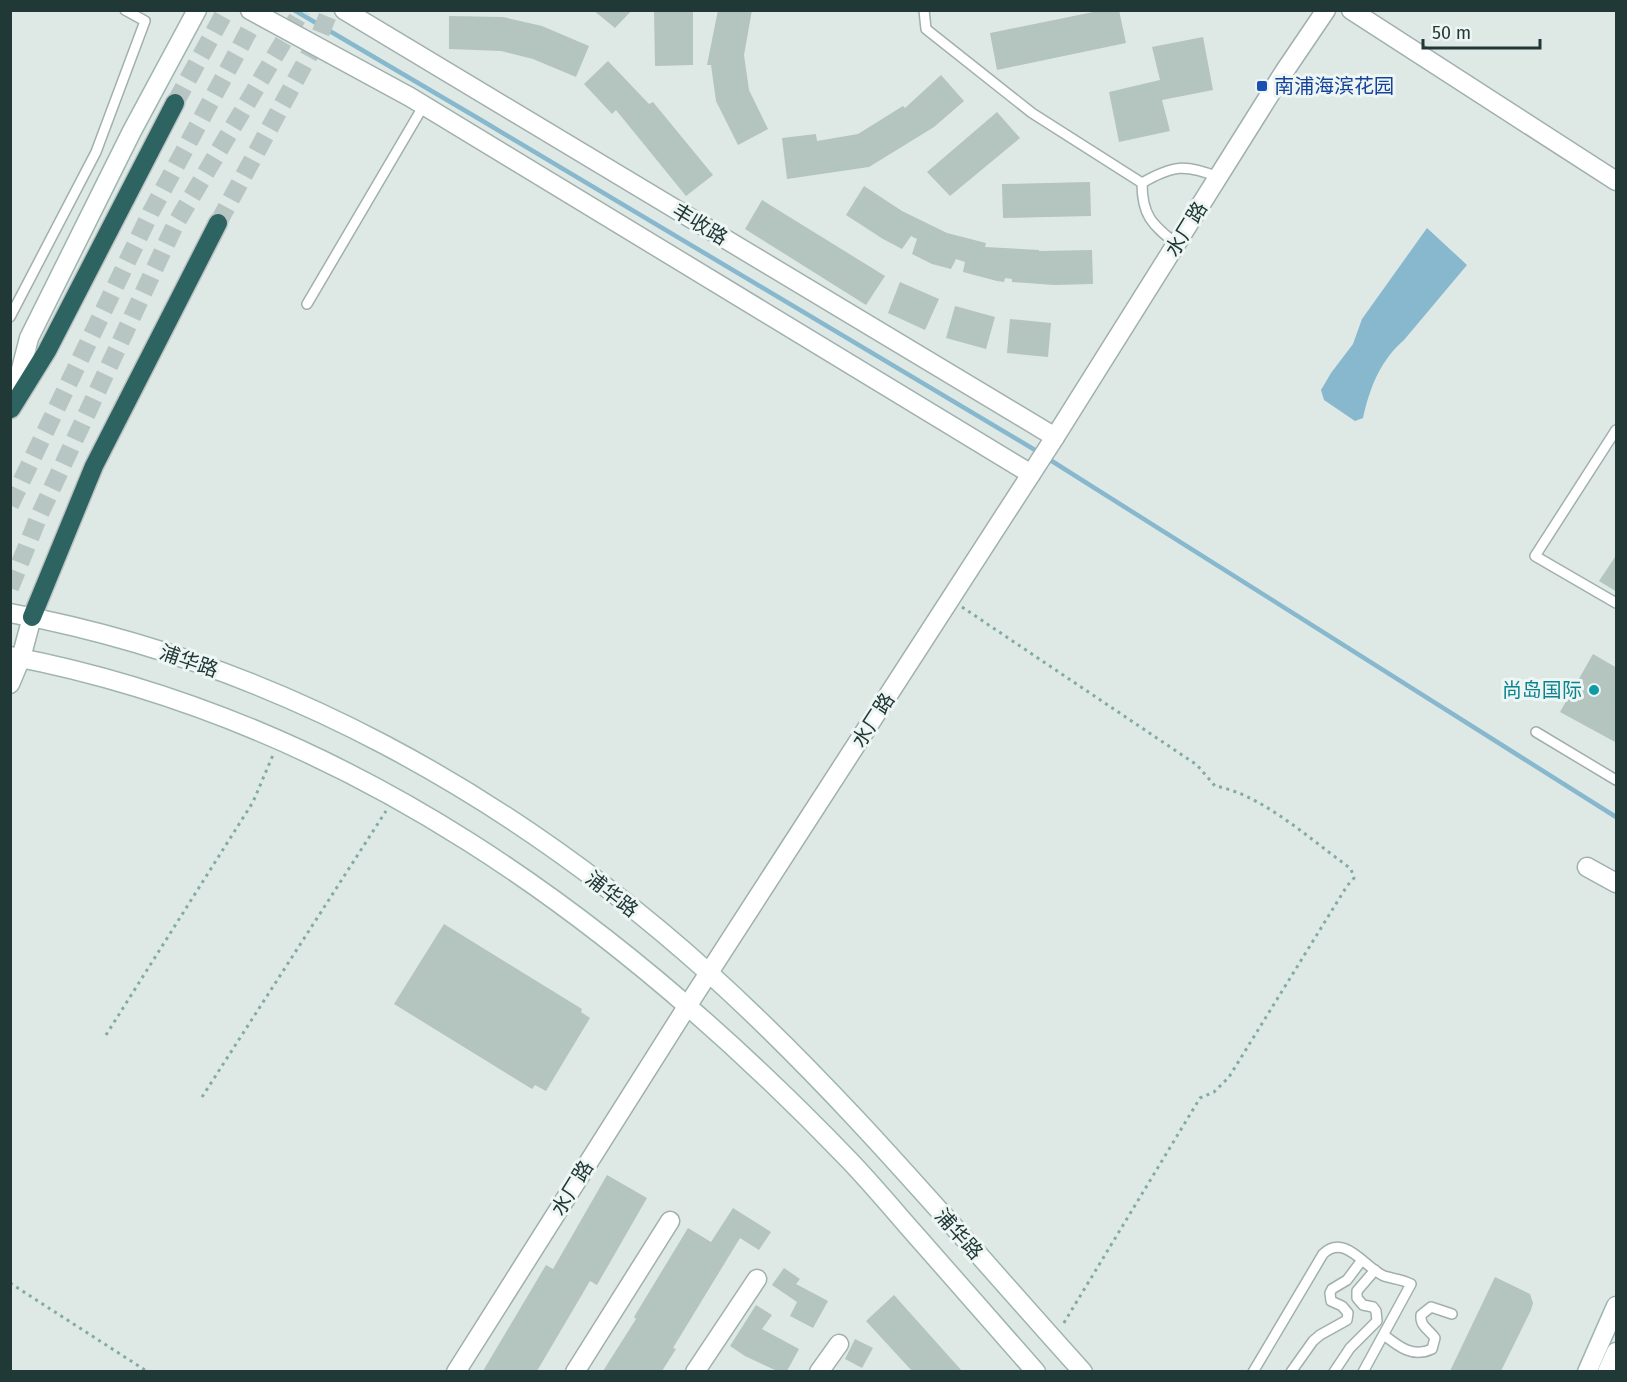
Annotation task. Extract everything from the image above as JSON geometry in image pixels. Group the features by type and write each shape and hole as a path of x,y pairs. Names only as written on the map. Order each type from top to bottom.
{"highway":[{"path":"11,410 46,351 175,103"},
{"path":"32,617 94,466 218,224"}],"street":[{"path":"11,410 29,338 132,131 196,10"},
{"path":"250,10 424,105 1034,471"},
{"name":"丰收路","path":"344,10 1052,443"},
{"name":"水厂路","path":"456,1371 688,1005 1052,443 1284,72 1326,10"},
{"path":"1352,10 1617,181"},
{"name":"浦华路","path":"10,613 168,653 271,691 352,728 446,777 531,832 605,888 709,973 797,1057 1083,1371"},
{"path":"10,684 16,657 32,617"},
{"name":"浦华路","path":"16,657 109,678 202,708 279,739 395,797 471,843 563,905 688,1005 851,1162 1036,1371"},
{"path":"1587,867 1617,883"},
{"path":"575,1371 670,1221"},
{"path":"695,1371 757,1279"},
{"path":"1587,1371 1617,1306"},
{"path":"819,1371 838,1344"},
{"path":"1607,1371 1617,1352"}],"lane":[{"path":"10,317 96,152 133,54 145,21 125,10"},
{"path":"924,10 926,29 1032,113 1142,183"},
{"path":"307,304 424,105"},
{"path":"1142,183 1161,172 1181,168 1194,168 1218,177"},
{"path":"1142,183 1142,202 1148,217 1176,244"},
{"path":"1617,430 1535,556 1617,603"},
{"path":"1536,732 1617,780"},
{"path":"1253,1371 1323,1254 1331,1247 1341,1246 1386,1276 1412,1284 1363,1371"},
{"path":"1291,1371 1313,1341 1347,1320 1348,1313 1342,1306 1331,1301 1330,1293 1332,1289 1347,1280 1362,1260"},
{"path":"1334,1371 1350,1348 1377,1321 1373,1307 1362,1305 1357,1298 1358,1291 1375,1270"},
{"path":"1384,1335 1407,1350 1424,1353 1432,1349 1435,1338 1423,1326 1421,1315 1431,1307 1452,1314"}],"path":[{"path":"951,599 1197,765 1215,786 1228,788 1264,805 1351,869 1354,878 1229,1077 1214,1092 1200,1098 1054,1340"},
{"path":"106,1035 253,802 279,739"},
{"path":"202,1097 395,797"},
{"path":"10,1283 148,1371"}],"water":[{"path":"1427,228 1467,265 1388,357 1377,375 1363,418 1355,421 1324,400 1321,390 1353,344 1362,319"}],"building":[{"path":"593,10 632,10 615,28"},
{"path":"654,10 693,10 693,65 655,66"},
{"path":"718,10 752,10 744,55 749,90 768,129 738,145 716,101 711,65 707,65"},
{"path":"1103,10 1119,10 1126,43 997,70 990,33"},
{"path":"449,16 503,17 542,26 589,46 576,77 533,59 501,51 449,49"},
{"path":"1203,37 1213,90 1162,100 1170,131 1119,142 1109,92 1160,80 1152,47"},
{"path":"608,61 649,104 653,102 713,175 686,196 616,110 612,114 584,84"},
{"path":"941,75 964,101 934,127 869,167 787,179 782,138 816,134 817,141 858,134 903,106 905,108"},
{"path":"997,112 1020,138 950,196 927,172"},
{"path":"1090,182 1091,216 1003,218 1002,184"},
{"path":"864,186 902,211 947,233 986,243 985,247 1039,251 1092,250 1093,284 1054,285 1012,282 1012,279 1005,278 1004,282 963,272 965,262 956,259 951,269 932,264 912,254 917,239 911,236 902,249 846,215"},
{"path":"762,200 885,276 866,305 745,229"},
{"path":"900,282 939,299 925,330 888,313"},
{"path":"955,306 995,317 986,349 946,338"},
{"path":"1010,319 1051,323 1048,357 1007,353"},
{"path":"1617,554 1617,592 1599,581"},
{"name":"尚岛国际","path":"1593,654 1617,668 1617,743 1560,712"},
{"path":"444,924 582,1009 581,1012 590,1018 546,1091 535,1085 532,1089 394,1004"},
{"path":"607,1175 647,1198 597,1285 590,1281 537,1371 483,1371 546,1265 553,1269"},
{"path":"733,1208 771,1232 759,1250 740,1238 673,1348 676,1349 662,1371 603,1371 688,1228 711,1242"},
{"path":"784,1268 800,1279 796,1284 828,1301 813,1328 790,1316 797,1302 772,1285"},
{"path":"1495,1277 1530,1294 1533,1303 1531,1310 1501,1371 1450,1371"},
{"path":"894,1295 962,1371 912,1371 866,1321"},
{"path":"756,1305 772,1315 762,1329 799,1349 787,1371 777,1371 730,1346"},
{"path":"855,1339 873,1348 862,1368 845,1359"}],"waterway":[{"path":"294,10 1040,453"},
{"path":"1047,458 1616,817"}],"tunnel":[{"path":"175,103 226,10"},
{"path":"10,505 151,212 260,10"},
{"path":"10,588 39,516 175,225 302,10"},
{"path":"218,223 319,37 330,10"}],"place":[{"name":"南浦海滨花园","path":"1262,86"},
{"name":"尚岛国际","path":"1594,690"}]}
